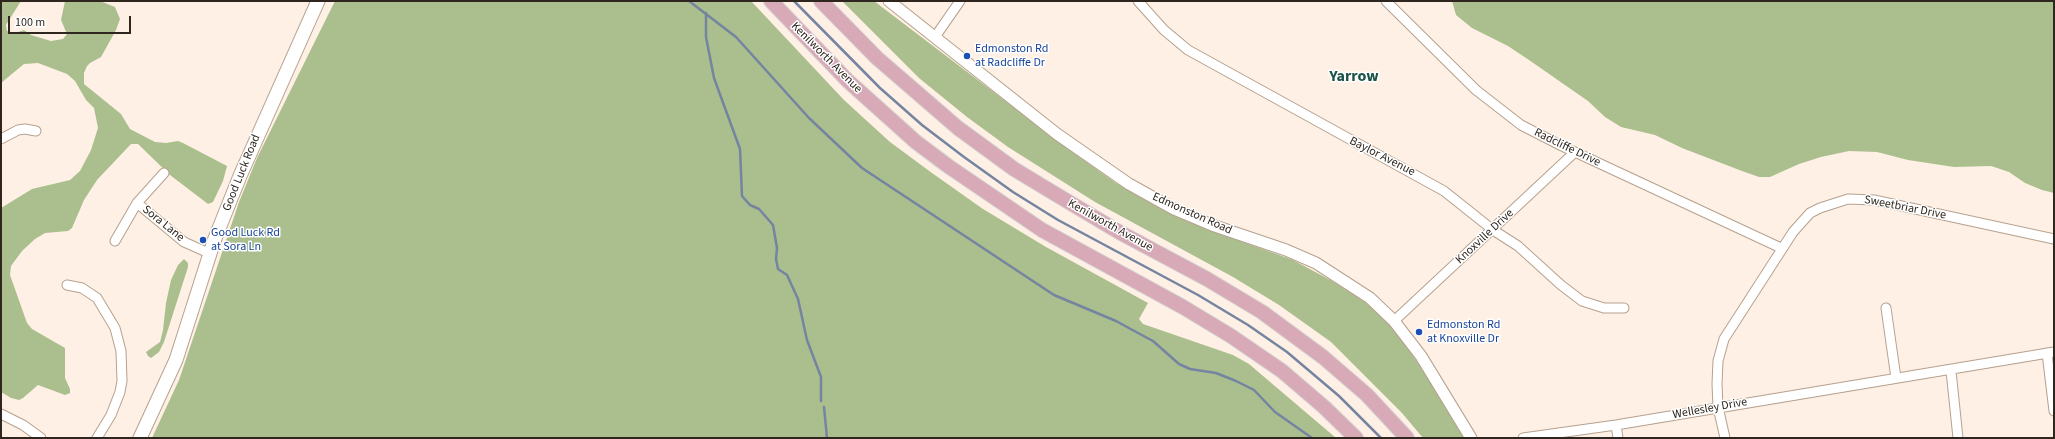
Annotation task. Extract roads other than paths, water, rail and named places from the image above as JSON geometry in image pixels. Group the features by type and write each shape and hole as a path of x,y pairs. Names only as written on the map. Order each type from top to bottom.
{"main road":[{"name":"Good Luck Road","path":"140,438 176,360 211,254 242,171 318,1"},
{"name":"Kenilworth Avenue","path":"771,1 848,81 916,142 948,166 1042,230 1183,307 1231,336 1282,371 1324,407 1356,438"},
{"name":"Kenilworth Avenue","path":"822,1 876,58 958,128 1014,169 1119,232 1207,278 1274,320 1308,345 1362,391 1407,438"}],"street":[{"name":"Edmonston Road","path":"888,1 935,37 943,46 1057,134 1129,184 1180,212 1286,250 1316,263 1370,298 1394,321 1430,369 1471,438"},
{"path":"935,37 960,1"},
{"name":"Baylor Avenue","path":"1138,1 1164,30 1188,50 1369,151 1434,184 1493,230 1518,246 1561,286 1582,301 1604,308 1624,308"},
{"name":"Radcliffe Drive","path":"1386,1 1476,90 1505,114 1538,134 1575,152 1781,248"},
{"path":"1,139 18,130 25,129 36,131"},
{"name":"Knoxville Drive","path":"1394,321 1575,152"},
{"name":"Sora Lane","path":"115,241 136,203 164,173"},
{"name":"Sweetbriar Drive","path":"1725,438 1718,408 1718,361 1724,339 1781,248 1792,232 1810,213 1830,203 1848,199 1874,200 2054,238"},
{"name":"Sora Lane","path":"136,203 184,242 211,254"},
{"path":"67,285 82,288 97,298 115,328 122,351 120,392 111,415 97,438"},
{"path":"1886,308 1896,378"},
{"path":"2050,353 2054,411"},
{"name":"Wellesley Drive","path":"1523,438 1616,425 1896,378 1950,371 2050,353"},
{"path":"1950,371 1958,438"},
{"path":"1,414 23,425 41,438"},
{"path":"1616,425 1618,438"}],"waterway":[{"path":"689,1 736,37 809,118 862,168 1054,295 1116,321 1153,341 1179,364 1190,369 1216,373 1254,390 1275,412 1312,438"},
{"path":"794,1 880,88 922,125 964,157 1013,192 1058,220 1198,295 1248,325 1287,352 1339,396 1381,438"},
{"path":"706,13 706,37 714,78 740,149 742,196 750,205 759,209 773,225 777,248 776,259 778,269 787,275 798,299 807,340 821,377 821,401"},
{"path":"824,407 827,438"}],"place":[{"name":"Edmonston Rd at Radcliffe Dr","path":"967,56"},
{"name":"Good Luck Rd at Sora Ln","path":"203,240"},
{"name":"Edmonston Rd at Knoxville Dr","path":"1419,332"}],"district":[{"name":"Yarrow","path":"1354,77"}]}
